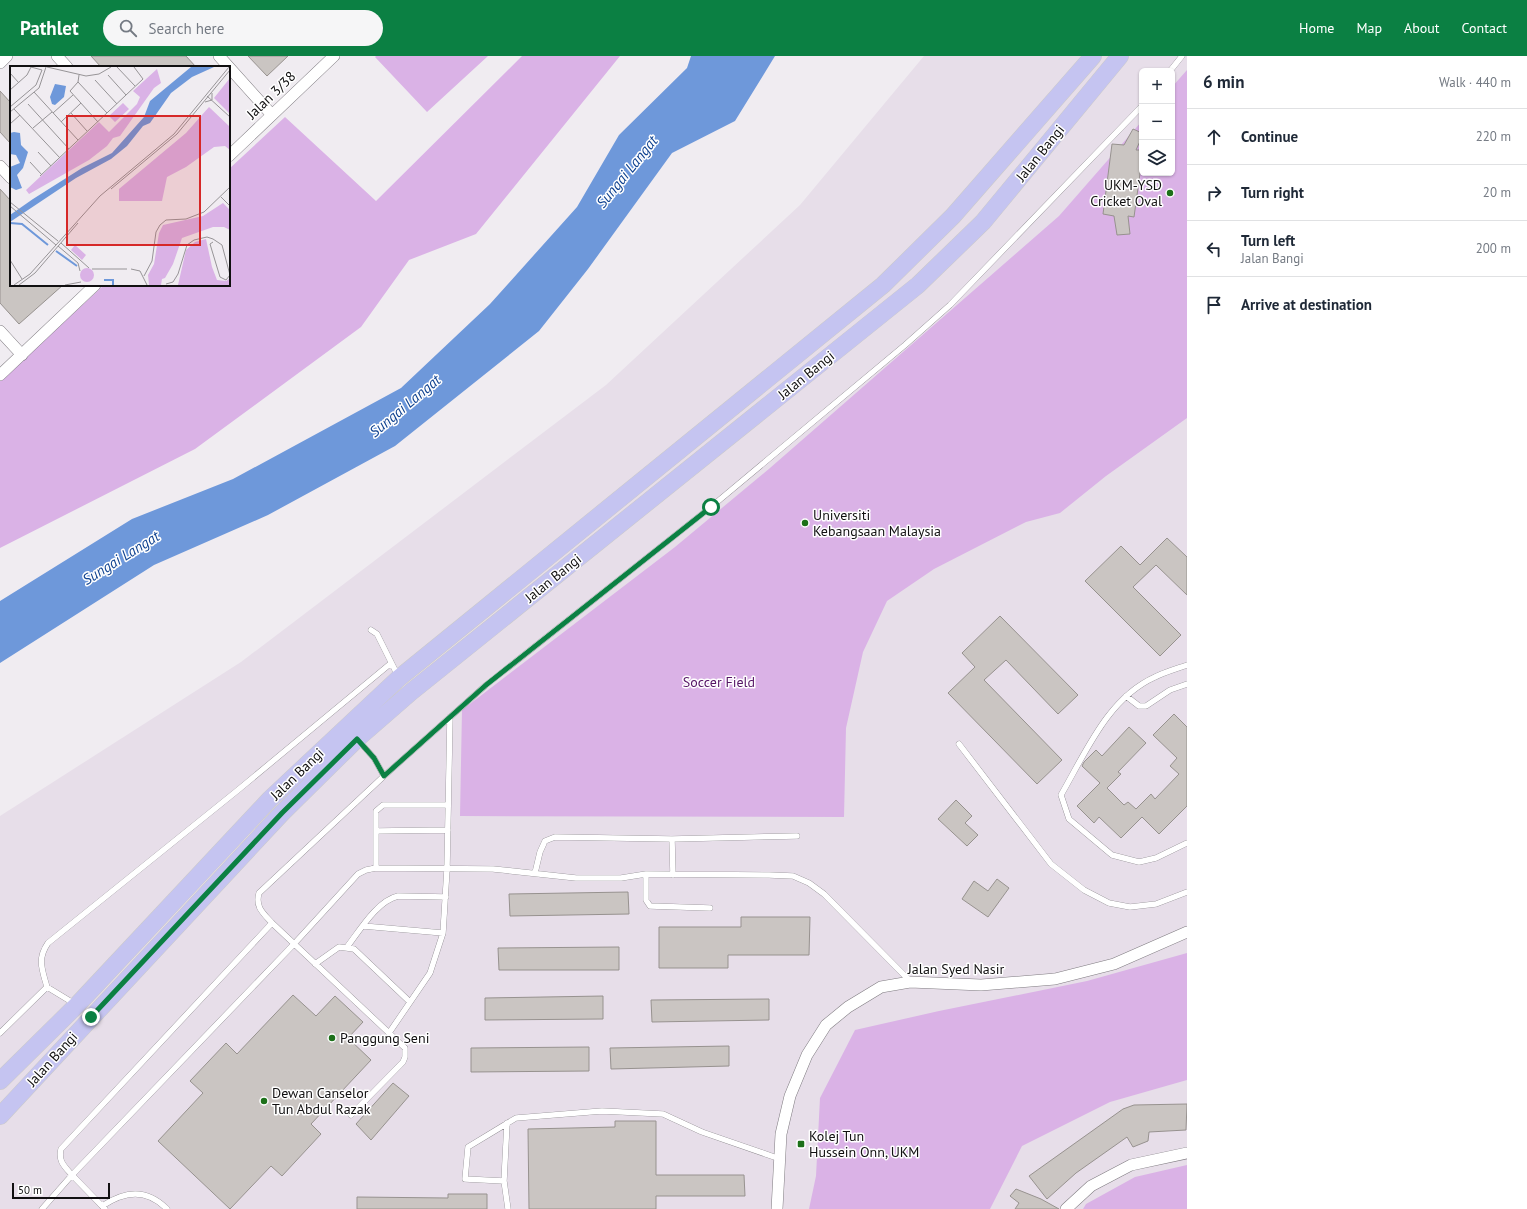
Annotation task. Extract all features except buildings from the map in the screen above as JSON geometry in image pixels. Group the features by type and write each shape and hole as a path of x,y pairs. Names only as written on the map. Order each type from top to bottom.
{"main road":[{"name":"Jalan Bangi","path":"0,1081 77,1005 270,799 395,671 884,285 953,216 1093,56"},
{"name":"Jalan Bangi","path":"0,1116 277,818 357,739 411,692 918,285 983,222 1120,56"}],"street":[{"path":"0,62 7,56"},
{"path":"57,56 66,66"},
{"path":"219,56 228,66"},
{"name":"Jalan 3/38","path":"230,155 334,56"},
{"path":"230,68 272,115"},
{"path":"0,166 10,177"},
{"path":"0,376 93,286"},
{"path":"0,331 22,355"},
{"name":"Jalan Syed Nasir","path":"777,1209 781,1134 790,1096 807,1055 826,1025 848,1007 881,987 910,982 981,986 1055,979 1114,964 1187,932"},
{"path":"1066,1209 1090,1186 1131,1165 1187,1153"}],"lane":[{"path":"1172,68 1182,56"},
{"path":"352,1116 403,1062 405,1057 404,1048 272,923 258,906 257,900 259,893 384,776 486,685 711,507 905,345 950,305 1139,109"},
{"path":"77,1005 47,987 41,966 42,952 48,943 238,790 395,671 377,634 371,630"},
{"path":"1187,665 1154,677 1126,696 1106,717 1061,795 1069,819 1112,855 1139,862 1156,858 1187,843"},
{"path":"1126,696 1139,706 1146,706 1170,690 1187,684"},
{"path":"389,1033 430,973 443,933 447,869 450,717"},
{"path":"357,739 374,758 384,776"},
{"path":"959,744 1051,864 1084,890 1109,903 1130,907 1156,904 1187,892"},
{"path":"376,868 376,811 383,805 448,805"},
{"path":"376,831 448,830"},
{"path":"535,873 540,852 545,841 556,837 672,839 797,836"},
{"path":"672,839 673,875"},
{"path":"42,1209 72,1174 294,944 358,874 366,870 376,868 493,869 576,878 621,878 646,874 792,876 809,883 824,894 910,982"},
{"path":"646,874 646,900 650,906 710,908"},
{"path":"347,947 382,903 391,897 446,897"},
{"path":"167,1209 160,1202 146,1195 130,1194 115,1197 104,1207 62,1164 59,1156 61,1149 272,923"},
{"path":"363,926 443,933"},
{"path":"315,964 334,949 347,947 354,949 410,1002"},
{"path":"0,1033 47,987"},
{"path":"504,1181 465,1179 468,1147 516,1118 602,1111 663,1114 702,1132 780,1159"},
{"path":"507,1123 504,1181 508,1209"}],"shaded area":[{"name":"Universiti Kebangsaan Malaysia","path":"924,56 1187,56 1187,1209 0,1209 0,816 241,662 606,385 800,205"}],"green space":[{"path":"488,56 427,112 375,57"},
{"path":"522,56 620,56 476,234 409,260 361,327 195,449 0,548 0,381 103,286 230,286 230,168 285,117 376,201"},
{"name":"Soccer Field","path":"1187,70 1187,418 1106,476 1060,513 1026,522 934,569 887,601 863,652 846,728 844,817 460,816 462,710 675,547 770,468 1059,216 1139,124 1139,176 1175,176 1175,84"},
{"path":"1187,953 1187,1080 1110,1102 1022,1146 990,1209 809,1209 816,1176 820,1098 855,1030 939,1011 1087,981"},
{"path":"1187,1165 1187,1209 1083,1209 1086,1204 1135,1177"}],"water":[{"name":"Sungai Langat","path":"691,56 775,56 735,121 672,153 588,269 539,331 395,446 268,515 154,565 0,663 0,601 132,519 233,479 401,388 490,304 577,207 619,135 687,68"}],"place":[{"name":"UKM-YSD Cricket Oval","path":"1170,193"},
{"name":"Universiti Kebangsaan Malaysia","path":"805,523"},
{"name":"Panggung Seni","path":"332,1038"},
{"name":"Dewan Canselor Tun Abdul Razak","path":"264,1101"},
{"name":"Kolej Tun Hussein Onn, UKM","path":"801,1144"}],"route":[{"path":"91,1017 282,813 357,739 374,758 384,776 486,685 711,507"}]}
